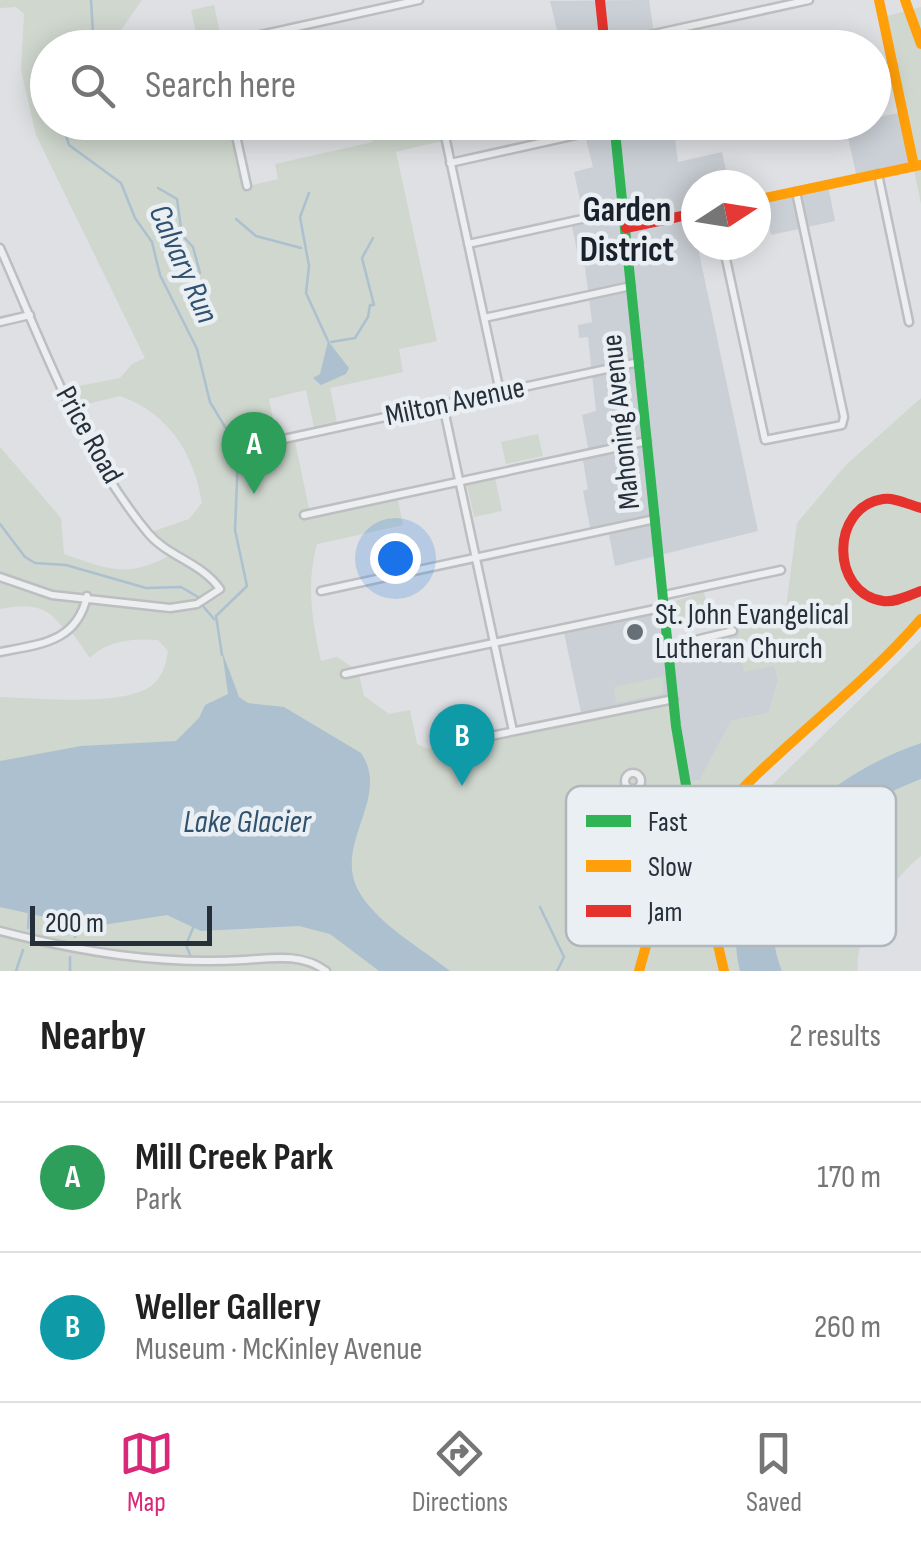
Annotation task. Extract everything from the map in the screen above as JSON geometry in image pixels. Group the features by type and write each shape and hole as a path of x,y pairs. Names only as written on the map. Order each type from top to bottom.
{"main road":[{"path":"600,0 603,30"},
{"path":"879,0 885,30"},
{"path":"905,0 921,44"},
{"path":"771,197 918,165 891,57"},
{"name":"Mahoning Avenue","path":"616,140 687,786"},
{"path":"626,228 681,216"},
{"path":"921,508 891,499 866,505 847,523 840,551 849,580 871,598 894,601 921,591"},
{"path":"747,786 870,675 921,620"},
{"path":"639,971 644,946"},
{"name":"Mahoning Avenue","path":"716,946 724,971"}],"street":[{"path":"287,30 419,0"},
{"path":"676,30 809,0"},
{"path":"237,140 247,186"},
{"path":"446,140 500,392"},
{"path":"450,162 548,140"},
{"path":"878,174 909,322"},
{"path":"726,260 766,441 844,424 796,192"},
{"path":"468,244 624,210"},
{"name":"Price Road","path":"0,248 71,408 127,503 153,538 202,568 220,589 198,604 174,608 87,596"},
{"path":"484,318 632,286"},
{"path":"0,322 30,315"},
{"name":"Milton Avenue","path":"270,442 640,362"},
{"path":"443,405 514,731"},
{"path":"304,515 648,441"},
{"path":"321,591 656,518"},
{"path":"345,674 494,642 782,570"},
{"path":"0,577 39,592 87,596 82,614 67,634 52,642 0,652"},
{"path":"670,646 734,631"},
{"path":"441,746 676,698"},
{"path":"0,931 102,954 202,962 295,959 326,971"}],"shaded area":[{"path":"0,0 142,0 121,30 30,30 30,109 21,70 24,14 16,7 0,8"},
{"path":"649,0 653,30 557,30 550,1"},
{"path":"214,5 219,30 195,30 191,10"},
{"path":"921,7 921,204 891,56 891,30 886,30 883,17"},
{"path":"903,112 914,166 857,178 849,140 891,140 891,114"},
{"path":"38,140 237,140 248,186 278,179 275,164 373,140 446,140 396,152 437,341 399,349 403,372 330,388 338,427 315,432 306,390 269,399 277,440 294,437 310,513 397,495 403,525 317,544 311,588 321,661 337,657 358,671 364,696 389,714 410,710 417,744 428,749 676,699 686,782 700,780 731,721 769,713 778,681 775,666 744,672 735,626 785,616 797,523 846,465 921,398 921,619 748,786 566,786 566,946 737,946 740,971 0,971 0,697 78,700 138,693 158,679 168,651 158,640 131,640 105,647 90,658 71,631 67,634 39,608 0,609 0,447 61,518 64,554 94,564 132,569 174,553 148,533 189,519 202,503 193,468 176,438 165,424 137,403 120,396 71,408 63,389 120,378 132,364 145,358"},
{"path":"586,140 675,140 678,162 722,152 726,170 681,170 681,260 701,260 758,531 615,566 608,529 591,532 583,491 588,489 582,455 589,453 582,415 596,411 588,337 579,338 578,325 592,322 585,267 580,265 571,222 584,218 574,172 593,167"},
{"path":"828,185 835,221 771,235 771,197"},
{"path":"538,434 543,456 506,464 501,442"},
{"path":"495,478 502,511 474,517 467,485"},
{"path":"704,592 710,619 680,625 675,601"},
{"path":"666,606 670,646 736,631 775,666 778,681 769,713 731,721 700,780 686,782 582,717 563,628"},
{"path":"921,640 921,743 838,786 771,786"},
{"path":"664,676 663,694 616,703 614,687"},
{"path":"921,779 921,856 896,882 896,790"},
{"path":"776,946 861,946 858,971 782,971"}],"water":[{"path":"328,341 349,368 346,374 321,385 313,378 320,374"},
{"name":"Lake Glacier","path":"222,651 239,697 248,703 284,707 361,753 369,769 370,786 353,854 357,888 386,923 450,971 379,971 330,934 299,926 201,931 167,915 90,927 0,907 0,761 81,746 176,741 199,718 205,705 228,694"},
{"path":"921,743 921,779 896,790 896,786 838,786 852,776"},
{"path":"737,946 776,946 782,971 740,971"}],"waterway":[{"name":"Calvary Run","path":"91,0 93,30"},
{"name":"Calvary Run","path":"67,140 121,183 135,218 152,242 160,275 197,349 210,402 236,445"},
{"path":"158,188 177,199 182,235 193,247 200,273"},
{"path":"309,193 300,217 309,266 306,293 328,341"},
{"path":"236,219 256,236 301,248"},
{"path":"331,342 355,338 368,317 370,305 374,305 362,258 373,238"},
{"name":"Calvary Run","path":"222,655 216,616 247,586 235,530 238,456"},
{"path":"0,524 25,557 35,563 66,565 146,588 181,587 198,597"},
{"path":"202,605 214,619"},
{"path":"540,907 564,957 557,971"},
{"path":"28,928 29,913"},
{"path":"75,937 78,924"},
{"path":"190,955 186,945 193,928"},
{"path":"16,971 23,950"},
{"path":"70,957 70,971"}],"traffic: fast":[{"path":"616,140 676,726 686,786"}],"traffic: slow":[{"path":"879,0 885,30"},
{"path":"905,0 921,44"},
{"path":"891,57 914,166"},
{"path":"771,197 921,165"},
{"path":"745,786 921,619"},
{"path":"639,971 646,946"},
{"path":"718,946 724,971"}],"traffic: jam":[{"path":"600,0 603,30"},
{"path":"626,228 681,216"},
{"path":"921,508 887,499 866,505 853,517 843,550 853,583 866,595 888,601 921,591"}],"place":[{"name":"Mill Creek Park","path":"254,494"},
{"name":"St. John Evangelical Lutheran Church","path":"635,632"},
{"name":"Weller Gallery","path":"462,786"}],"district":[{"name":"Garden District","path":"627,230"}]}
